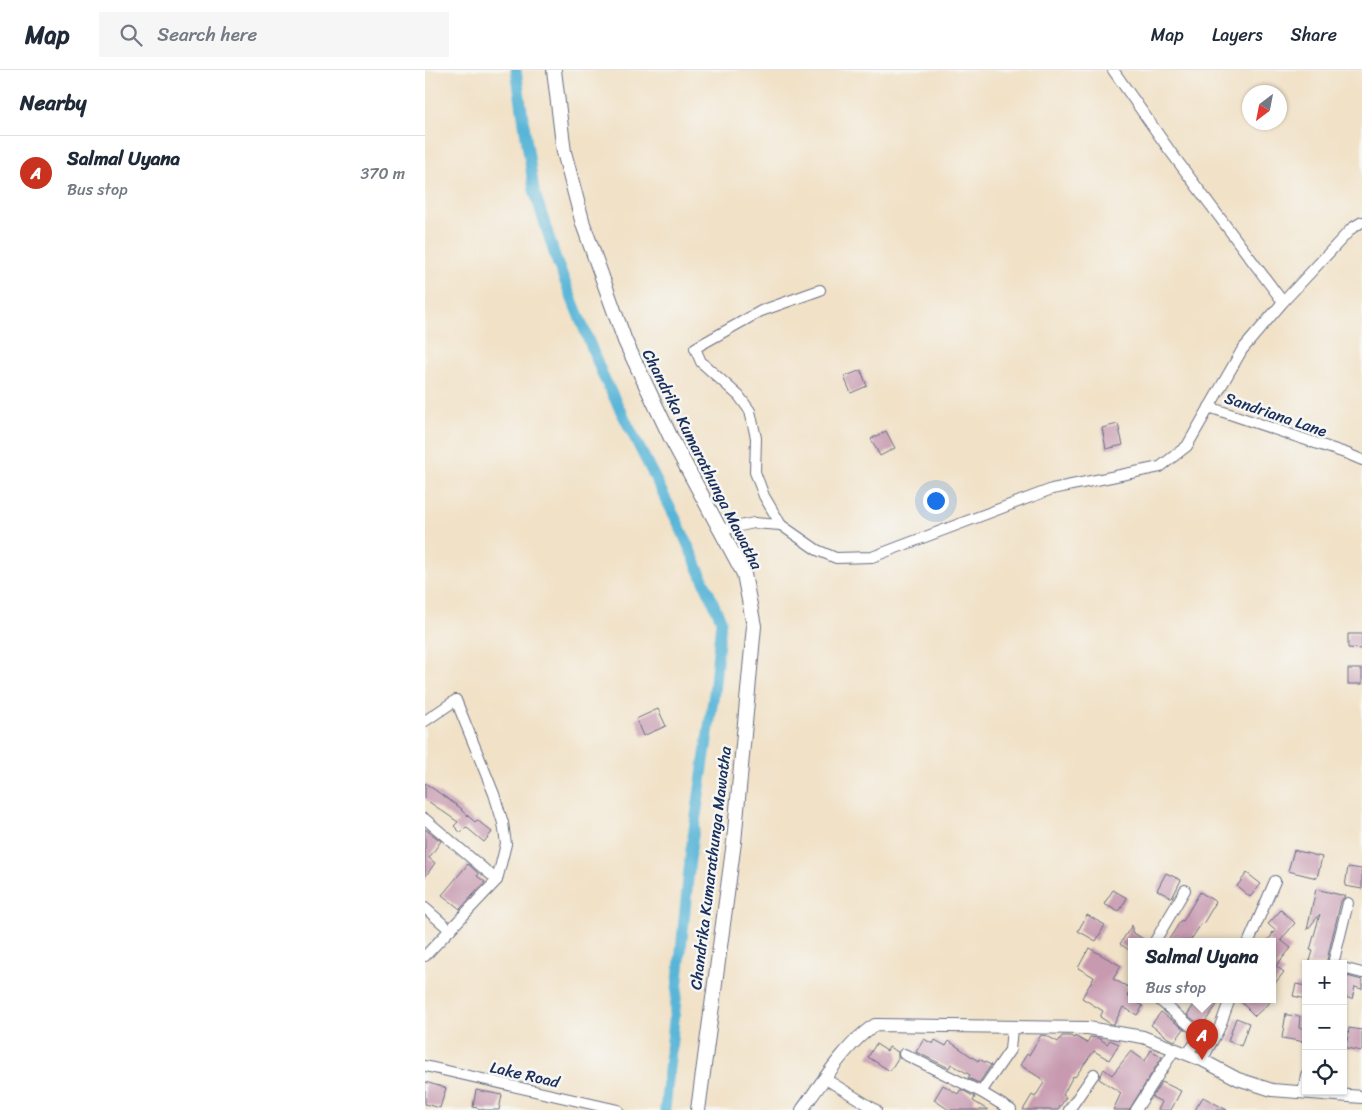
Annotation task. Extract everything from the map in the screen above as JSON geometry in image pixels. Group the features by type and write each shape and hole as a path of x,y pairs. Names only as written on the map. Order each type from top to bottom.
{"main road":[{"name":"Chandrika Kumarathunga Mawatha","path":"554,70 565,152 583,224 625,341 671,438 744,574 753,626 734,842 698,1110"}],"street":[{"path":"1113,70 1170,151 1283,302"},
{"path":"820,290 761,311 695,348 701,362 739,396 750,410 756,438 755,472 764,496 781,526 817,550 836,558 872,557 1051,489 1160,467 1187,446 1242,350 1351,228 1362,222"},
{"name":"Sandriana Lane","path":"1209,407 1362,460"},
{"path":"721,530 754,523 781,526"},
{"path":"425,720 456,700 494,794 503,823 506,844 497,880 425,956"},
{"path":"425,819 497,880"},
{"path":"1250,938 1275,881"},
{"path":"1157,938 1185,890"},
{"path":"1334,960 1348,903"},
{"path":"425,908 450,930"},
{"path":"1347,969 1362,973"},
{"path":"1136,1110 1181,1051 1201,1035 1163,1003"},
{"path":"1202,1060 1219,1029 1228,1003"},
{"path":"802,1110 824,1078 864,1031 875,1025 1088,1028 1143,1037 1202,1060 1238,1079 1272,1090 1302,1092"},
{"path":"981,1092 1010,1050 1012,1028"},
{"path":"904,1054 981,1092 1011,1110"},
{"name":"Lake Road","path":"425,1066 618,1110"},
{"path":"1069,1110 1094,1074"},
{"path":"824,1078 876,1110"},
{"path":"1347,1095 1362,1096"}],"building":[{"path":"861,370 867,386 851,393 844,377"},
{"path":"1118,424 1123,445 1106,449 1102,428"},
{"path":"886,431 895,448 880,456 871,439"},
{"path":"1348,634 1362,634 1362,649 1348,648"},
{"path":"1348,669 1362,669 1362,684 1348,684"},
{"path":"658,709 666,726 643,736 636,719"},
{"path":"425,783 462,809 475,822 477,820 492,832 484,842 466,827 461,833 454,826 458,822 425,799"},
{"path":"425,829 441,841 429,858 435,863 425,877"},
{"path":"1294,850 1322,857 1317,878 1288,871"},
{"path":"468,864 479,874 477,876 485,882 460,909 442,895"},
{"path":"1348,867 1362,869 1362,889 1345,886"},
{"path":"1166,873 1181,880 1172,898 1157,890"},
{"path":"1247,873 1261,884 1250,897 1237,886"},
{"path":"1316,889 1345,896 1341,901 1327,960 1310,960 1313,951 1310,950 1320,914 1307,930"},
{"path":"1113,890 1127,898 1119,912 1104,904"},
{"path":"1200,892 1216,902 1192,938 1170,938 1181,920 1183,921"},
{"path":"1281,910 1295,923 1281,940 1291,948 1276,966 1276,938 1270,938 1272,932 1273,934 1276,931 1268,924"},
{"path":"1087,915 1105,925 1096,941 1078,931"},
{"path":"1132,925 1132,932 1142,938 1128,938 1128,949 1120,944"},
{"path":"1089,948 1121,966 1113,979 1128,987 1128,1003 1138,1003 1143,1006 1137,1015 1123,1007 1114,1024 1100,1017 1103,1011 1082,998 1094,977 1078,968"},
{"path":"1276,966 1284,972 1276,982"},
{"path":"1347,976 1362,980 1362,989 1355,987 1352,999 1347,998"},
{"path":"1296,984 1302,985 1302,998 1293,996"},
{"path":"1195,1003 1218,1003 1202,1026 1187,1015"},
{"path":"1242,1003 1269,1003 1255,1016"},
{"path":"1161,1012 1184,1029 1175,1041 1151,1025"},
{"path":"1286,1013 1287,1015 1300,1016 1299,1028 1302,1028 1302,1041 1282,1038"},
{"path":"1236,1018 1249,1023 1241,1046 1228,1041"},
{"path":"1349,1028 1362,1030 1362,1051 1347,1048"},
{"path":"1041,1035 1058,1042 1062,1036 1074,1038 1075,1036 1087,1043 1090,1037 1099,1038 1107,1044 1110,1040 1119,1044 1109,1060 1094,1051 1075,1077 1073,1076 1063,1095 1066,1097 1058,1110 1023,1110 1032,1095 1035,1097 1045,1081 1020,1065 1027,1054 1029,1055"},
{"path":"924,1039 933,1044 935,1040 946,1046 949,1041 978,1061 979,1059 991,1065 979,1083 968,1078 970,1075 951,1064 949,1068 916,1052"},
{"path":"876,1044 887,1051 889,1047 898,1052 898,1058 890,1071 868,1057"},
{"path":"1151,1050 1162,1057 1129,1110 1113,1110 1121,1093 1099,1079 1104,1069 1112,1075 1131,1051 1145,1061"},
{"path":"425,1082 446,1088 440,1108 425,1104"},
{"path":"1162,1082 1181,1091 1171,1110 1158,1110 1162,1102 1152,1097"},
{"path":"943,1085 958,1094 962,1090 975,1097 973,1101 988,1110 949,1110 934,1100"},
{"path":"476,1090 502,1095 499,1110 485,1110 473,1107"},
{"path":"1203,1097 1227,1110 1195,1110"}],"waterway":[{"path":"516,70 534,190 557,262 603,376 679,525 721,620 714,693 691,850 665,1110"}],"place":[{"name":"Salmal Uyana","path":"1202,1060"}]}
